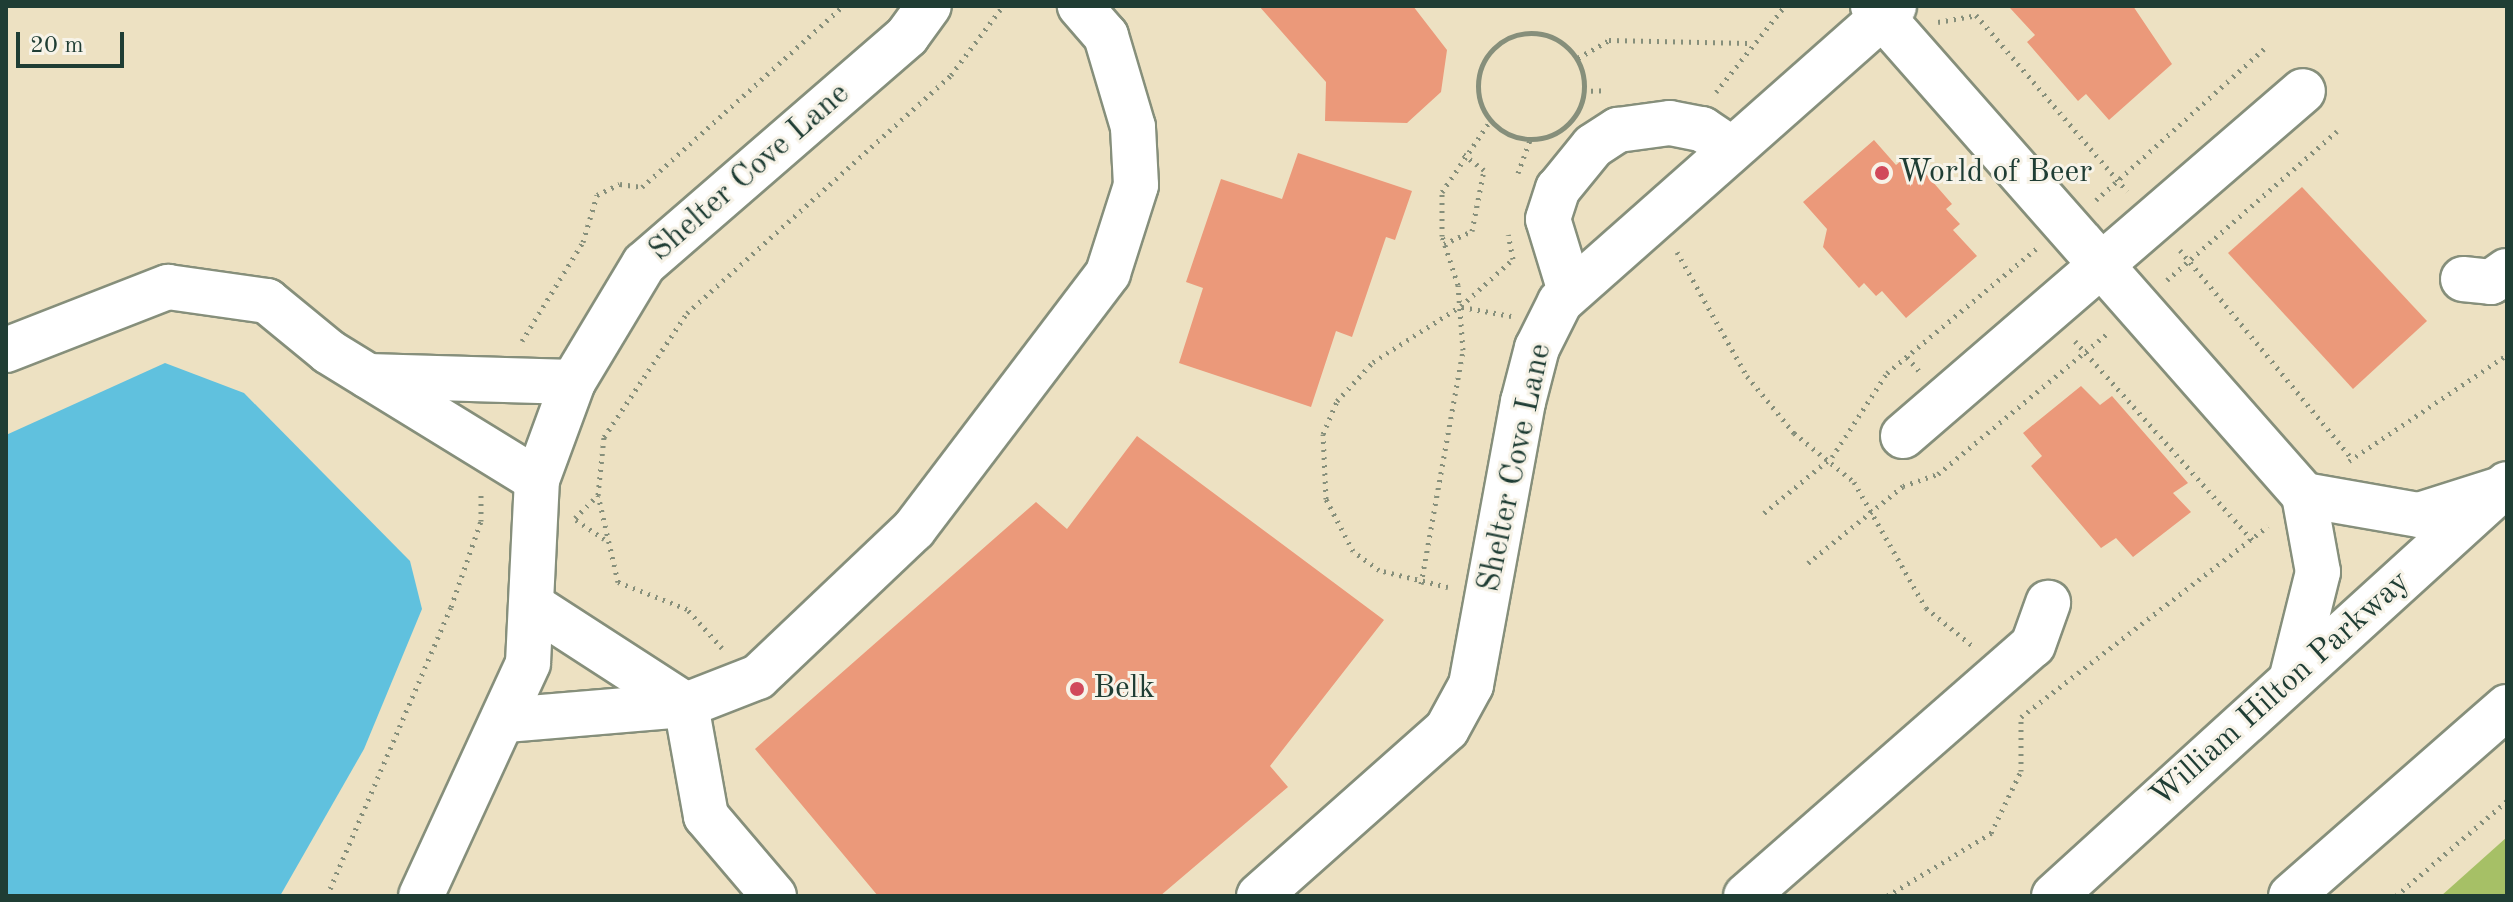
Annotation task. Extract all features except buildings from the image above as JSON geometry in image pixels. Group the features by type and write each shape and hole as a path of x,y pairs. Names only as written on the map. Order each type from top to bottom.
{"main road":[{"name":"Shelter Cove Lane","path":"421,896 506,720 528,663 536,608 537,480 573,382 644,264 907,36 929,6"},
{"path":"506,720 686,705 758,677 914,529 1108,273 1136,185 1133,127 1106,36 1080,6"},
{"name":"Shelter Cove Lane","path":"1259,896 1447,729 1471,685 1537,348 1570,291 1883,9"},
{"path":"1883,9 2100,266 2304,495 2318,572 2291,680"},
{"path":"1903,436 2303,91"},
{"path":"1570,291 1548,219 1558,189 1593,146 1618,130 1670,123 1702,129 1730,148"},
{"path":"2463,279 2491,282 2507,271"},
{"path":"6,350 168,287 267,301 368,376 537,480"},
{"path":"368,376 573,382"},
{"path":"2304,495 2419,515 2504,487"},
{"name":"William Hilton Parkway","path":"2054,896 2504,487"},
{"path":"1746,896 2033,645 2048,603"},
{"path":"536,608 686,705 706,816 774,896"},
{"path":"2291,896 2507,707"}],"path":[{"path":"520,344 583,242 597,195 620,184 642,187 843,6"},
{"path":"723,650 687,609 618,582 604,539 598,495 604,437 687,313 951,75 1003,6"},
{"path":"1707,91 1717,92 1748,43 1785,6"},
{"path":"1942,19 1976,15 2133,198"},
{"path":"1549,34 1578,58 1583,91 1579,112 1564,128 1530,140 1490,121 1475,82 1497,46 1549,34"},
{"path":"1578,58 1609,40 1748,43"},
{"path":"2090,205 2266,47"},
{"path":"1583,91 1611,90"},
{"path":"1490,121 1463,154 1442,192 1444,244 1461,306 1463,350 1421,584 1379,570 1335,528 1320,468 1323,434 1337,401 1373,362 1461,306 1513,259 1507,221"},
{"path":"2161,286 2187,259 2337,131"},
{"path":"1515,184 1530,140"},
{"path":"1444,244 1472,231 1484,170 1463,154"},
{"path":"1764,513 1832,457 1887,373 2050,237"},
{"path":"1671,244 1747,376 1794,433 1832,457 1870,508 1926,608 1999,675 2021,717 2021,771 1991,833 1887,896"},
{"path":"2177,247 2352,459"},
{"path":"1808,563 1870,508 1938,474 2115,328"},
{"path":"2021,717 2254,542 2067,332"},
{"path":"2341,467 2507,355"},
{"path":"598,495 574,519 604,539"},
{"path":"327,896 404,728 481,521"},
{"path":"2396,896 2507,801"}],"green space":[{"path":"2507,837 2507,896 2441,896"}],"water":[{"path":"165,363 244,393 410,561 422,609 364,749 280,896 6,896 6,435"}],"place":[{"name":"World of Beer","path":"1882,173"},
{"name":"Belk","path":"1077,689"}]}
